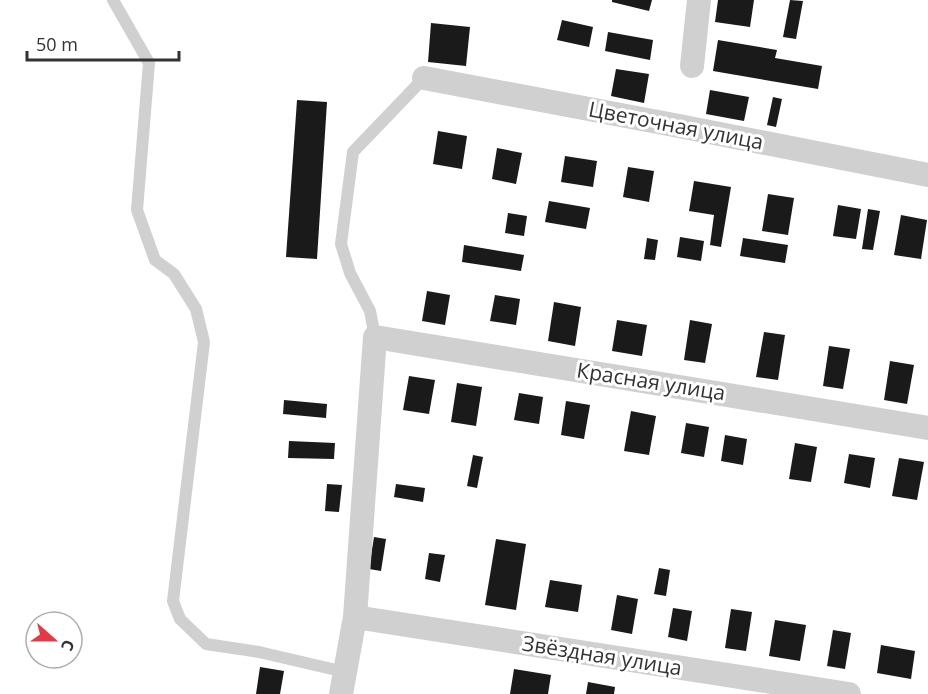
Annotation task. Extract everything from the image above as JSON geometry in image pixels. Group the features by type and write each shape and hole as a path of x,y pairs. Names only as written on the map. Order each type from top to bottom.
{"street":[{"path":"692,66 699,0"},
{"name":"Цветочная улица","path":"424,78 928,176"},
{"path":"343,683 355,617 375,337"},
{"name":"Красная улица","path":"375,337 928,428"},
{"name":"Звёздная улица","path":"355,617 849,694"}],"lane":[{"path":"113,0 149,63 136,210 155,260 174,274 196,309 204,342 173,601 180,619 206,644 259,652 343,683"},
{"path":"375,337 370,311 350,273 341,244 353,152 424,78"}],"building":[{"path":"612,0 652,0 649,11 612,2"},
{"path":"718,0 754,0 750,27 715,22"},
{"path":"790,0 803,1 796,39 783,37"},
{"path":"562,20 593,27 589,47 557,40"},
{"path":"431,23 470,27 466,66 428,62"},
{"path":"608,32 653,40 650,60 605,51"},
{"path":"718,40 777,50 775,58 822,66 818,89 713,71"},
{"path":"616,69 649,74 644,103 611,96"},
{"path":"710,90 749,97 744,121 706,114"},
{"path":"773,97 782,99 776,127 767,125"},
{"path":"297,100 327,102 317,259 286,257"},
{"path":"438,131 467,136 462,169 433,164"},
{"path":"497,148 522,153 516,184 492,179"},
{"path":"565,156 597,161 593,187 561,182"},
{"path":"628,167 654,171 649,202 623,197"},
{"path":"694,181 731,187 721,247 710,245 714,215 689,211"},
{"path":"768,194 794,198 788,235 762,231"},
{"path":"549,201 590,208 586,229 545,222"},
{"path":"838,205 861,209 856,239 833,236"},
{"path":"868,209 880,211 873,250 862,249"},
{"path":"508,213 527,216 524,236 505,233"},
{"path":"901,215 927,220 921,259 894,255"},
{"path":"680,237 704,241 701,261 677,257"},
{"path":"647,238 658,240 655,260 644,259"},
{"path":"743,238 788,245 785,263 740,256"},
{"path":"464,245 524,255 521,271 462,262"},
{"path":"427,291 450,295 445,325 422,321"},
{"path":"495,295 520,299 516,325 490,321"},
{"path":"554,302 581,307 575,346 548,341"},
{"path":"617,320 647,325 642,356 612,351"},
{"path":"690,320 712,324 705,363 684,360"},
{"path":"764,332 785,335 778,380 756,377"},
{"path":"829,346 850,349 843,389 823,386"},
{"path":"890,361 914,365 907,404 884,400"},
{"path":"409,376 435,380 429,414 403,410"},
{"path":"457,383 482,387 476,426 451,422"},
{"path":"519,393 543,397 539,424 514,420"},
{"path":"284,400 327,404 326,418 283,414"},
{"path":"566,401 590,405 584,439 561,435"},
{"path":"631,411 656,416 649,455 624,451"},
{"path":"686,423 709,427 704,457 681,453"},
{"path":"725,435 747,439 743,465 721,461"},
{"path":"289,441 335,443 334,459 288,458"},
{"path":"795,443 817,447 811,482 789,479"},
{"path":"849,454 875,458 870,488 844,483"},
{"path":"473,455 483,457 477,488 467,486"},
{"path":"899,458 924,462 917,500 892,496"},
{"path":"327,484 342,485 339,512 325,511"},
{"path":"396,484 425,488 423,502 394,497"},
{"path":"374,537 386,539 381,571 369,569"},
{"path":"496,539 526,544 516,610 485,605"},
{"path":"429,553 445,555 440,582 425,579"},
{"path":"659,568 670,570 666,596 654,594"},
{"path":"550,580 582,585 578,612 545,607"},
{"path":"617,595 638,599 632,634 611,630"},
{"path":"673,608 692,611 687,641 668,637"},
{"path":"731,609 752,612 746,651 725,648"},
{"path":"775,620 806,625 800,661 769,656"},
{"path":"833,630 851,633 845,669 827,666"},
{"path":"881,645 915,651 911,679 877,673"},
{"path":"260,667 284,671 280,694 256,694"},
{"path":"514,669 551,675 548,694 510,694"},
{"path":"588,682 615,687 614,694 586,694"}]}
